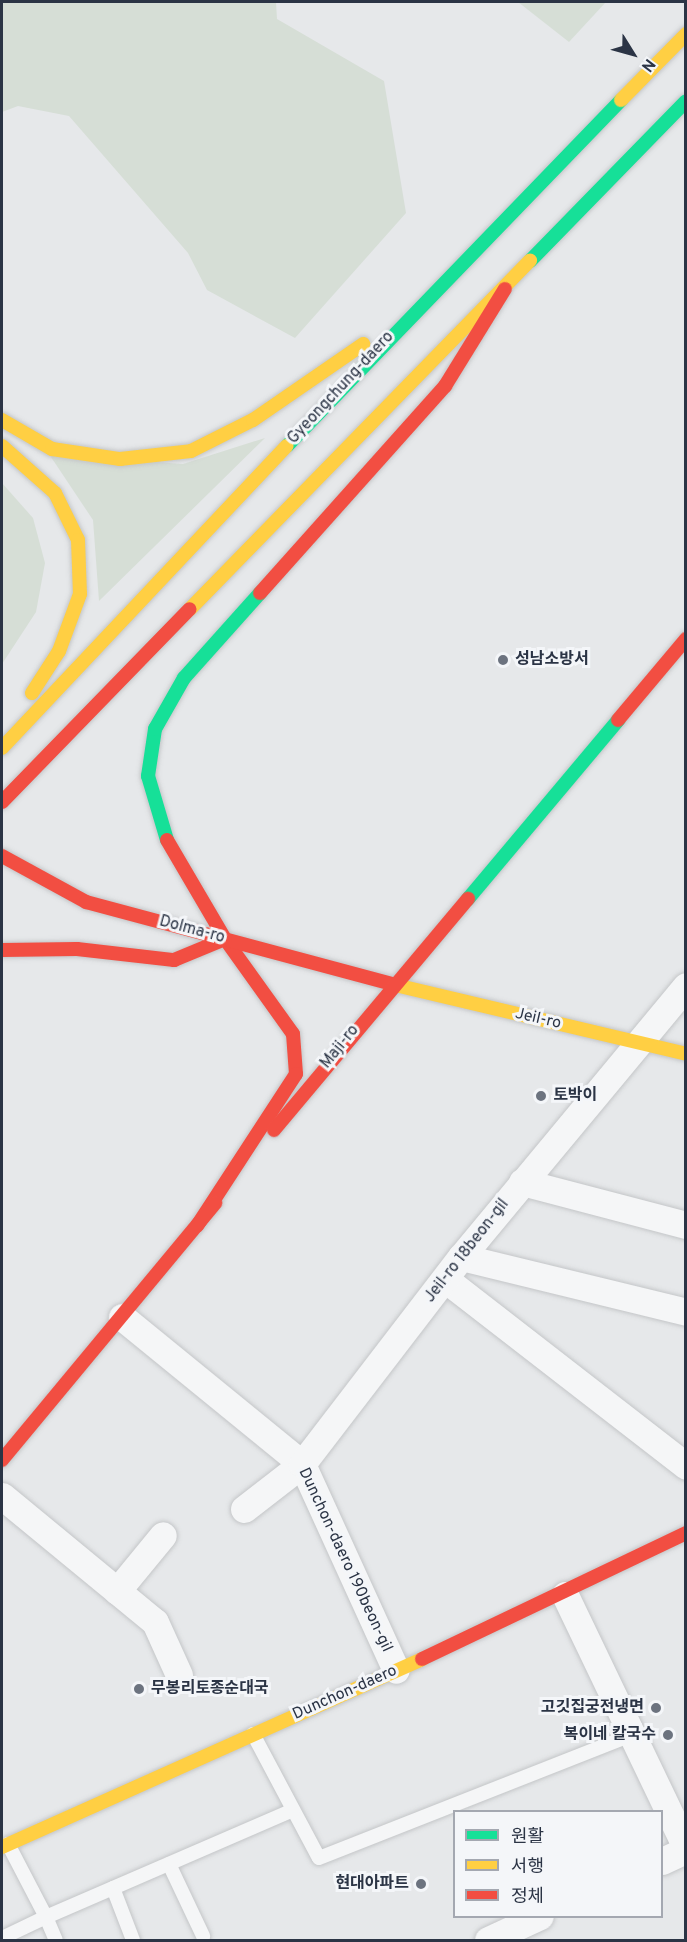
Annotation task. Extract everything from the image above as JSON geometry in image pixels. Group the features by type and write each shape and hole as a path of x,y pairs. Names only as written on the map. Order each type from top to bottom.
{"main road":[{"name":"Gyeongchung-daero","path":"2,748 419,305 686,34"},
{"path":"2,802 505,289 686,100"},
{"path":"197,1226 296,1074 288,1025 225,939 160,829 148,776 155,729 184,678 445,386 505,289"},
{"path":"2,420 52,449 120,459 191,452 253,420 419,305"},
{"path":"2,446 55,493 78,540 80,594 59,651 2,741"},
{"name":"Maji-ro","path":"2,1460 197,1226 391,984 686,639"},
{"name":"Dolma-ro","path":"2,856 86,902 391,984"},
{"path":"2,950 76,949 174,960 225,939"},
{"name":"Jeil-ro","path":"391,984 686,1054"},
{"name":"Dunchon-daero","path":"5,1845 565,1595 686,1533"}],"street":[{"name":"Jeil-ro 18beon-gil","path":"244,1509 302,1464 461,1257 637,1042 686,986"},
{"path":"522,1182 686,1225"},
{"path":"461,1257 686,1312"},
{"path":"445,1279 686,1466"},
{"name":"Dunchon-daero 190beon-gil","path":"122,1317 302,1464 396,1670"},
{"path":"2,1496 155,1622 179,1675"},
{"path":"117,1592 163,1534"},
{"path":"565,1595 629,1736 686,1849 663,1860"},
{"path":"488,1941 538,1918"}],"lane":[{"path":"253,1734 319,1858 629,1736"},
{"path":"2,1938 293,1810"},
{"path":"5,1845 46,1917 56,1941"},
{"path":"169,1864 203,1936"},
{"path":"113,1888 133,1941"}],"shaded area":[{"path":"2,2 276,2 277,19 384,81 406,213 295,338 207,290 188,253 69,116 18,106 2,112"},
{"path":"518,2 606,2 569,42"},
{"path":"265,438 99,601 93,520 49,454 183,464"},
{"path":"2,483 33,518 45,563 36,612 2,664"}],"traffic: fast":[{"path":"287,446 621,100"},
{"path":"530,261 686,101"},
{"path":"167,840 148,776 155,729 184,678 260,593"},
{"path":"468,899 618,720"}],"traffic: slow":[{"path":"621,100 686,34"},
{"path":"190,609 530,261"},
{"path":"2,420 52,449 120,459 191,451 253,420 363,344"},
{"path":"2,446 55,493 78,540 80,594 59,651 32,693"},
{"path":"2,748 287,446"},
{"path":"391,984 686,1054"},
{"path":"2,1847 422,1659"}],"traffic: jam":[{"path":"260,593 445,386 505,289"},
{"path":"2,802 190,609"},
{"path":"618,720 686,639"},
{"path":"167,840 225,939 293,1034 296,1074 197,1226"},
{"path":"2,856 86,902 391,984"},
{"path":"274,1130 468,899"},
{"path":"2,950 77,949 174,960 225,939"},
{"path":"2,1460 215,1203"},
{"path":"422,1659 686,1533"}],"place":[{"name":"성남소방서","path":"503,660"},
{"name":"토박이","path":"541,1096"},
{"name":"무봉리토종순대국","path":"139,1689"},
{"name":"고깃집궁전냉면","path":"656,1708"},
{"name":"복이네 칼국수","path":"668,1735"},
{"name":"현대아파트","path":"421,1884"}]}
